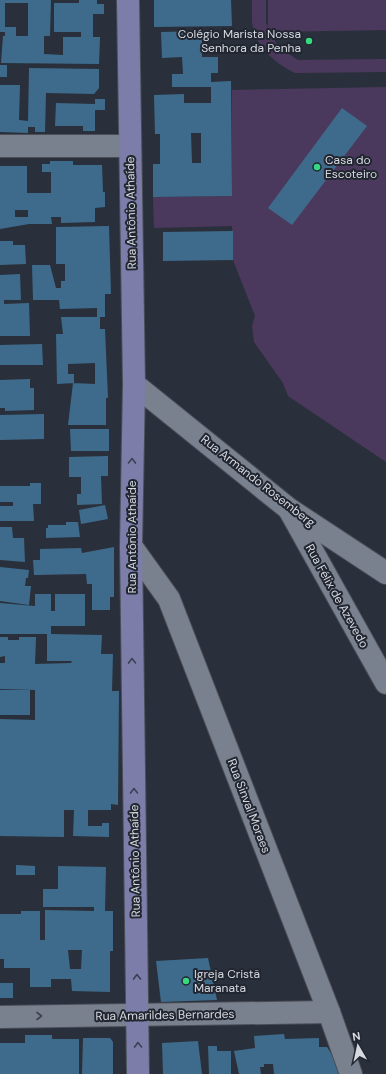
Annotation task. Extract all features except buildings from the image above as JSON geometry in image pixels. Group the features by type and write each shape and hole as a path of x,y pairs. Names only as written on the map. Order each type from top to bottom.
{"main road":[{"name":"Rua Antônio Athaíde","path":"128,0 134,384 131,546 138,1074"}],"street":[{"path":"0,146 130,146"},
{"name":"Rua Armando Rosemberg","path":"134,384 289,509 386,573"},
{"name":"Rua Félix de Azevedo","path":"289,509 386,683"},
{"name":"Rua Sinval Moraes","path":"131,546 169,599 329,1012 351,1074"},
{"name":"Rua Amarildes Bernardes","path":"0,1017 329,1012"}],"shaded area":[{"path":"252,0 266,0 266,22 268,28 268,0 386,0 386,30 270,32 277,45 298,60 386,59 386,72 295,73 273,59 257,39 252,22"},
{"path":"386,87 386,462 288,396 283,383 254,342 252,326 255,316 233,260 232,226 154,228 153,197 232,196 232,90"}],"place":[{"name":"Colégio Marista Nossa Senhora da Penha","path":"309,41"},
{"name":"Casa do Escoteiro","path":"317,167"},
{"name":"Igreja Cristã Maranata","path":"186,981"}]}
